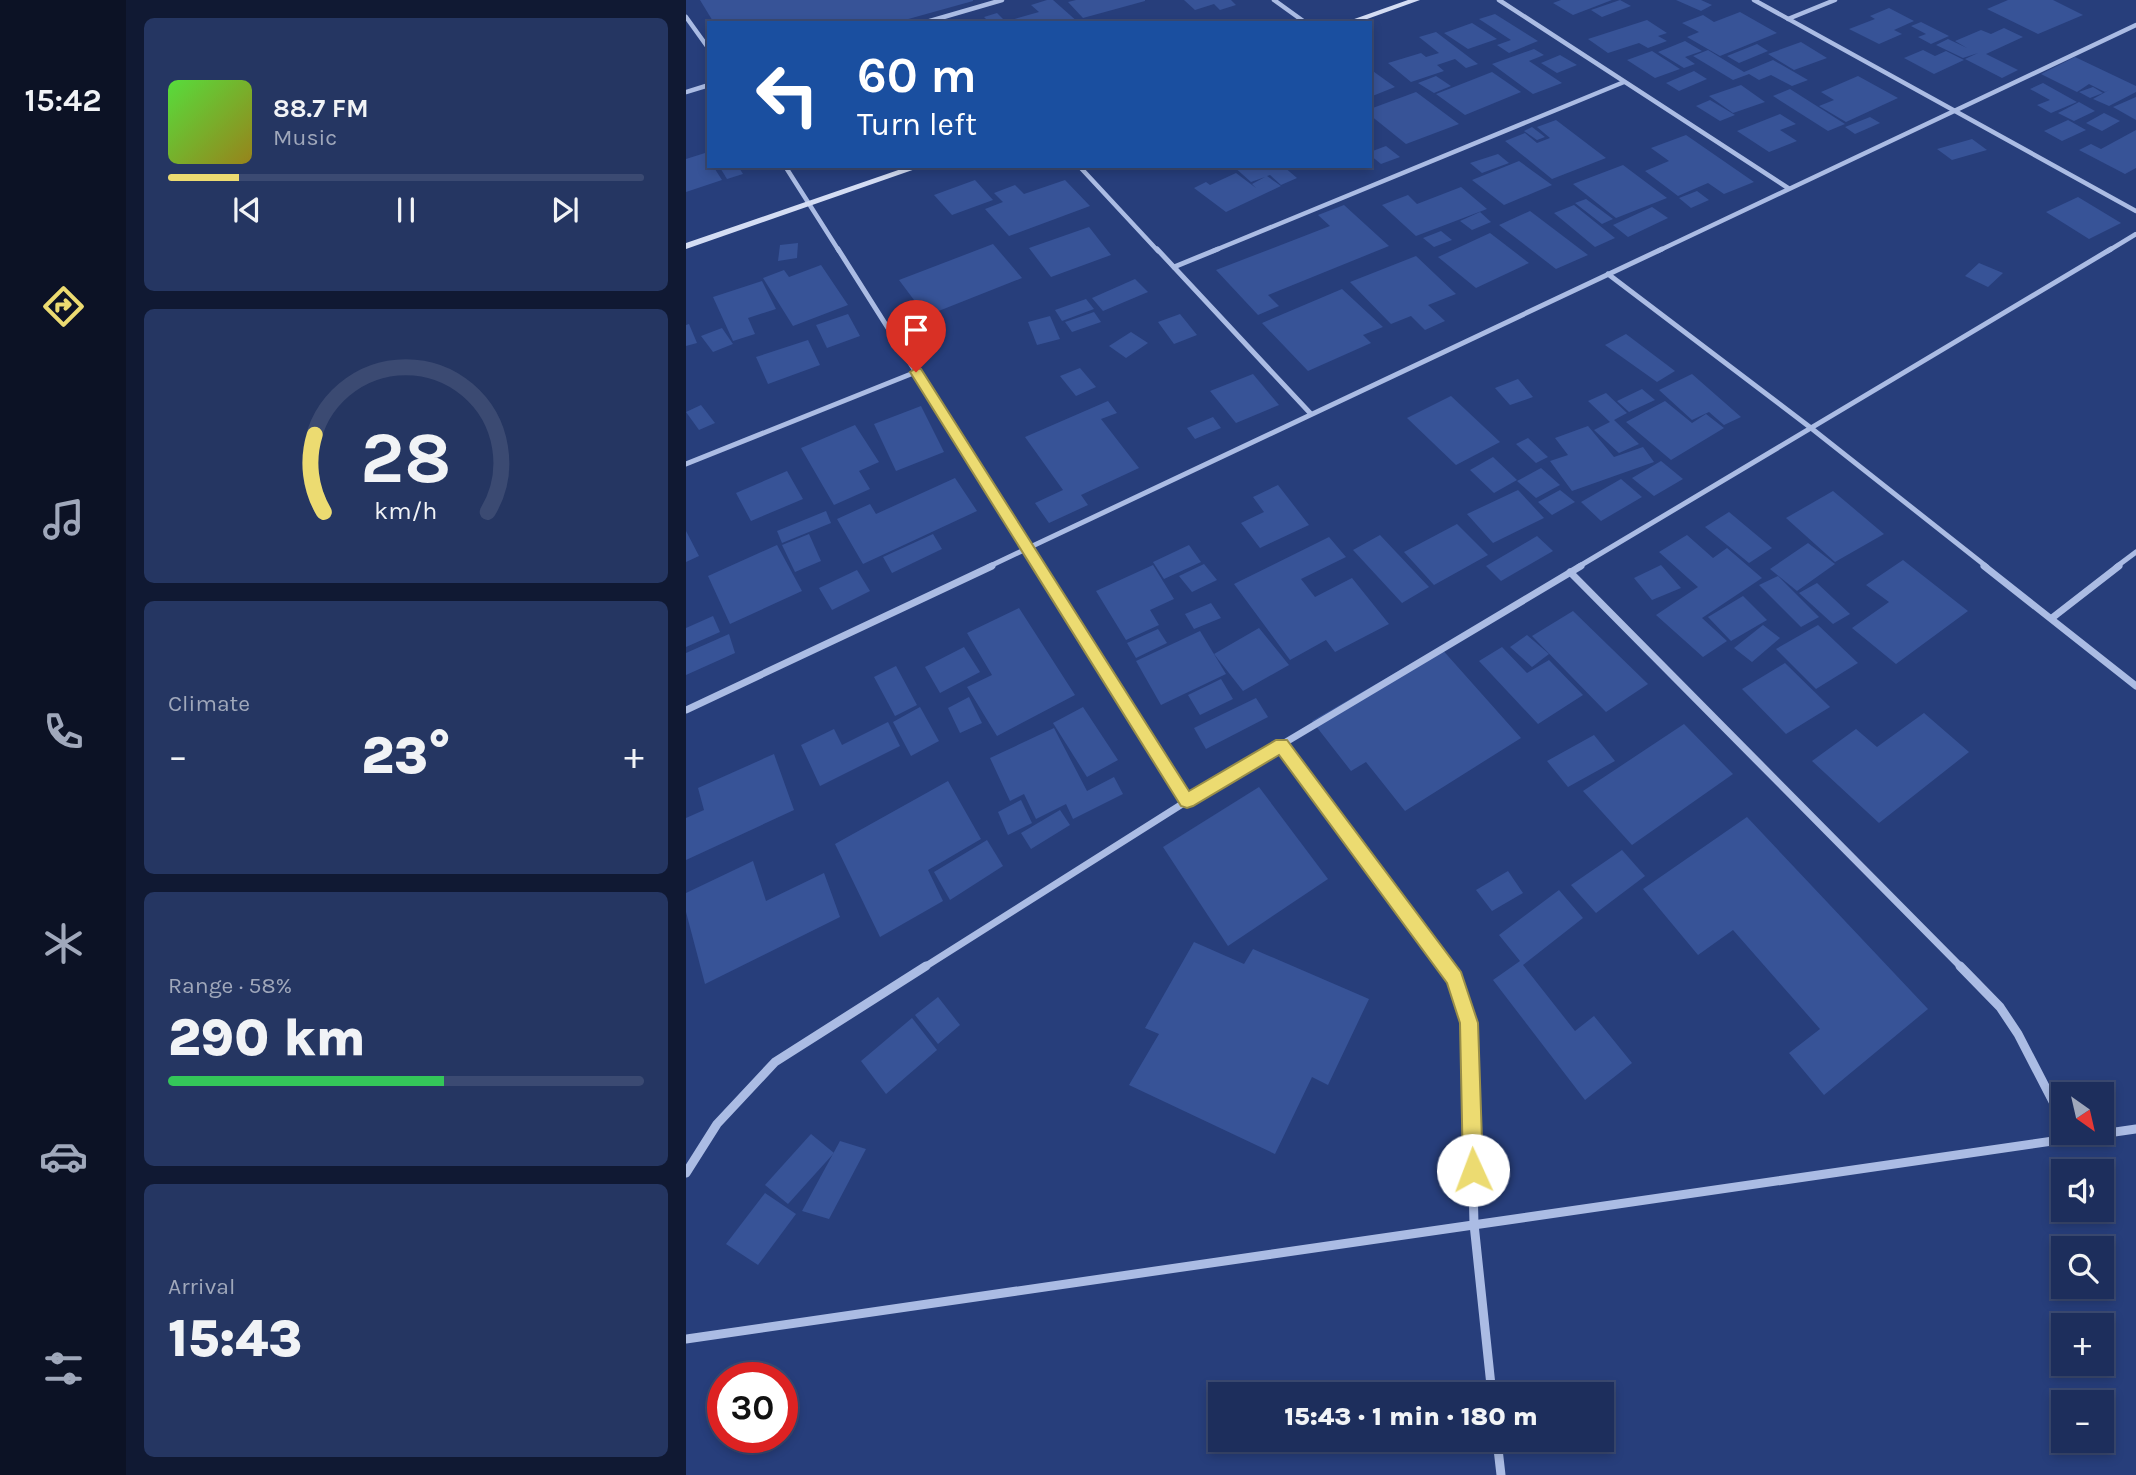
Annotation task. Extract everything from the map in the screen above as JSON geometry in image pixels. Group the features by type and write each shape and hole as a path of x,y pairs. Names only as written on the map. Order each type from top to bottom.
{"street":[{"path":"930,21 1002,0"},
{"path":"1274,0 1303,21"},
{"path":"1353,21 1416,0"},
{"path":"1499,0 1788,188"},
{"path":"1754,0 2136,211"},
{"path":"1788,19 1835,0"},
{"path":"686,17 707,46"},
{"path":"686,710 2136,24"},
{"path":"1174,267 1624,82"},
{"path":"686,92 707,86"},
{"path":"786,168 1187,801"},
{"path":"686,246 914,168"},
{"path":"1081,168 1311,414"},
{"path":"686,1173 717,1124 775,1062 1187,801 2136,234"},
{"path":"1608,274 1811,428 2136,686"},
{"path":"686,464 916,372"},
{"path":"2052,618 2136,552"},
{"path":"1570,572 2000,1007 2018,1034 2051,1098"},
{"path":"1281,745 1454,978 1469,1023 1474,1224 1491,1382"},
{"path":"2114,1131 2136,1129"},
{"path":"686,1339 2051,1138"},
{"path":"1498,1452 1501,1475"}],"building":[{"path":"700,0 973,0 901,21 713,21"},
{"path":"1053,0 1077,21 1011,20 1039,12 1031,5"},
{"path":"1184,0 1231,0 1236,5 1220,10 1214,4 1195,10"},
{"path":"1561,0 1612,0 1573,15 1553,3"},
{"path":"1620,0 1631,6 1602,17 1591,10"},
{"path":"1676,0 1701,0 1712,5 1701,11"},
{"path":"2008,0 2053,0 2083,15 2038,34 1987,9"},
{"path":"1145,1 1083,18 1068,2"},
{"path":"1889,8 1914,21 1894,30 1902,34 1879,44 1849,29 1875,19 1870,16"},
{"path":"1740,12 1777,33 1720,56 1687,37 1699,32 1682,23 1703,15 1714,22"},
{"path":"997,13 1005,21 988,21 984,17"},
{"path":"1495,14 1538,41 1509,53 1497,45 1511,40 1479,19"},
{"path":"1647,20 1667,33 1658,36 1667,41 1648,48 1639,43 1608,53 1588,39"},
{"path":"1921,22 1949,36 1931,44 1918,37 1926,34 1911,26"},
{"path":"1472,23 1497,39 1468,49 1444,33"},
{"path":"2004,28 2023,37 1986,54 2018,70 2002,78 1965,59 1978,53 1963,58 1936,45 1948,39 1967,48 1955,41 1981,30 1991,34"},
{"path":"1436,32 1478,64 1466,68 1455,59 1437,65 1444,71 1411,82 1388,63 1421,53 1426,57 1439,53 1419,37"},
{"path":"1685,41 1702,51 1685,57 1695,64 1684,68 1658,52"},
{"path":"1801,42 1827,58 1794,70 1768,54"},
{"path":"1757,44 1768,51 1739,63 1727,56"},
{"path":"1534,49 1544,55 1529,61 1562,83 1533,94 1492,64"},
{"path":"1708,50 1744,72 1773,60 1808,80 1792,86 1771,75 1759,80 1749,74 1733,80 1693,56"},
{"path":"1923,50 1935,56 1946,51 1964,60 1934,74 1904,58"},
{"path":"1652,51 1680,69 1655,78 1627,60"},
{"path":"1560,55 1577,65 1557,73 1541,63"},
{"path":"2075,57 2136,86 2136,92 2109,106 2093,99 2109,90 2105,92 2089,84 2077,92 2041,74"},
{"path":"1372,70 1395,87 1372,96"},
{"path":"1694,71 1707,79 1679,91 1666,83"},
{"path":"1492,72 1521,92 1465,115 1436,94"},
{"path":"1436,76 1451,86 1434,93 1418,83"},
{"path":"1858,76 1898,98 1846,122 1819,106 1834,100 1821,92"},
{"path":"2043,83 2077,102 2051,113 2037,105 2050,100 2030,89"},
{"path":"1741,85 1765,102 1733,113 1709,96"},
{"path":"2093,87 2103,93 2090,98 2079,92"},
{"path":"1790,89 1845,124 1828,131 1773,96"},
{"path":"1416,92 1459,124 1406,144 1372,117 1372,108"},
{"path":"2136,97 2136,120 2113,107"},
{"path":"1710,100 1735,115 1720,121 1696,106"},
{"path":"2079,102 2095,111 2074,121 2058,113"},
{"path":"2104,113 2120,121 2102,131 2086,123"},
{"path":"1780,114 1796,124 1780,130 1797,141 1769,152 1737,131"},
{"path":"1870,117 1880,123 1855,134 1845,127"},
{"path":"1556,120 1606,158 1552,179 1505,141 1525,133 1537,143 1550,138 1537,127"},
{"path":"2068,120 2086,130 2062,141 2044,131"},
{"path":"1532,127 1545,137 1537,140 1524,131"},
{"path":"2136,130 2136,168 2125,174 2079,150 2091,144 2101,149"},
{"path":"1686,135 1754,182 1724,194 1708,183 1678,196 1645,171 1669,161 1651,148"},
{"path":"1972,139 1987,150 1952,160 1937,149"},
{"path":"1386,146 1400,157 1381,164 1372,157 1372,151"},
{"path":"705,153 707,168 714,168 722,180 686,192 686,159"},
{"path":"1498,154 1509,163 1482,173 1470,163"},
{"path":"1519,161 1552,185 1504,205 1472,180"},
{"path":"1623,165 1667,198 1616,218 1573,184"},
{"path":"720,168 739,168 743,174 727,179"},
{"path":"1235,168 1285,168 1297,178 1281,185 1270,175 1267,176 1281,186 1226,212 1194,188 1206,182 1210,185 1236,173 1256,188 1252,184 1265,177 1251,182"},
{"path":"975,180 993,200 952,215 934,195"},
{"path":"1065,180 1090,206 1009,236 985,209 1003,202 994,193 1015,185 1024,194"},
{"path":"1461,187 1487,209 1416,236 1382,205 1408,195 1417,204"},
{"path":"1697,191 1709,200 1691,208 1679,198"},
{"path":"2078,197 2121,223 2089,239 2046,212"},
{"path":"1586,199 1613,219 1602,224 1575,203"},
{"path":"1344,205 1389,246 1268,295 1279,306 1258,315 1216,270 1330,226 1318,215"},
{"path":"1574,205 1615,238 1595,247 1554,213"},
{"path":"1652,207 1668,218 1628,237 1613,225"},
{"path":"1530,211 1588,255 1556,269 1499,225"},
{"path":"1480,212 1491,222 1472,230 1460,221"},
{"path":"1089,227 1111,255 1051,277 1029,248"},
{"path":"1441,231 1452,240 1434,247 1423,238"},
{"path":"1490,233 1529,263 1476,288 1438,257"},
{"path":"798,243 797,258 778,261 780,245"},
{"path":"993,244 1022,278 926,316 899,280"},
{"path":"1416,256 1456,294 1428,305 1445,321 1425,330 1411,316 1391,324 1350,282"},
{"path":"1979,263 2003,273 1988,287 1965,276"},
{"path":"821,265 848,305 793,326 763,278 784,270 789,277"},
{"path":"1135,279 1148,292 1103,311 1092,298"},
{"path":"762,281 776,309 748,318 755,334 733,341 713,297"},
{"path":"1342,289 1383,327 1363,335 1371,343 1308,371 1262,323"},
{"path":"1086,299 1094,309 1062,321 1055,310"},
{"path":"1094,312 1101,322 1072,332 1065,322"},
{"path":"848,314 860,336 827,348 816,325"},
{"path":"1180,314 1197,335 1174,344 1158,322"},
{"path":"1050,316 1060,339 1037,345 1028,322"},
{"path":"689,324 697,343 686,346 686,325"},
{"path":"722,328 733,344 713,352 701,336"},
{"path":"1131,332 1148,343 1126,358 1109,346"},
{"path":"1626,334 1675,371 1657,382 1605,345"},
{"path":"808,340 820,365 768,384 756,357"},
{"path":"1080,368 1096,387 1076,396 1060,376"},
{"path":"1253,374 1279,405 1236,423 1210,391"},
{"path":"1692,374 1741,417 1724,425 1709,412 1692,420 1659,390"},
{"path":"1518,379 1533,397 1510,405 1495,388"},
{"path":"1642,389 1655,400 1629,412 1617,401"},
{"path":"1606,393 1627,413 1614,420 1639,444 1619,453 1594,430 1610,422 1588,401"},
{"path":"1451,396 1500,442 1456,465 1407,418"},
{"path":"1108,401 1117,413 1101,419 1139,468 1081,495 1088,505 1049,523 1035,503 1063,490 1025,437"},
{"path":"1665,401 1692,423 1706,414 1724,428 1671,460 1626,422"},
{"path":"701,405 715,423 699,430 686,412"},
{"path":"921,406 944,452 896,471 874,424"},
{"path":"1213,417 1221,428 1195,439 1187,428"},
{"path":"855,425 879,462 859,471 870,489 834,505 801,448"},
{"path":"1588,426 1614,457 1643,447 1654,462 1572,491 1550,461 1568,455 1555,438"},
{"path":"1528,438 1548,457 1536,463 1516,444"},
{"path":"1493,457 1517,480 1494,493 1470,470"},
{"path":"1661,461 1683,479 1654,496 1632,478"},
{"path":"1541,468 1560,485 1536,498 1517,481"},
{"path":"787,471 803,499 751,521 736,493"},
{"path":"955,478 977,511 863,564 837,519 870,504 876,514"},
{"path":"1621,479 1642,497 1601,521 1581,502"},
{"path":"1278,485 1309,525 1260,548 1241,523 1264,512 1253,497"},
{"path":"1518,490 1544,518 1493,543 1467,514"},
{"path":"1560,490 1575,502 1552,515 1538,502"},
{"path":"1833,491 1884,534 1835,562 1786,518"},
{"path":"826,511 831,523 782,543 777,531"},
{"path":"1729,512 1772,548 1749,563 1705,527"},
{"path":"1457,524 1488,555 1434,585 1404,552"},
{"path":"686,531 699,556 686,562"},
{"path":"809,534 821,561 795,572 782,545"},
{"path":"933,534 942,549 892,573 883,557"},
{"path":"1380,535 1429,587 1402,603 1353,550"},
{"path":"1687,535 1713,558 1727,548 1762,578 1702,618 1727,641 1703,657 1656,615 1698,587 1659,552"},
{"path":"1537,536 1553,551 1501,581 1486,566"},
{"path":"1329,537 1346,557 1301,579 1315,597 1352,578 1389,624 1335,652 1326,640 1290,660 1234,584"},
{"path":"1808,543 1835,564 1797,591 1770,569"},
{"path":"777,545 802,591 730,624 708,576"},
{"path":"1189,545 1201,562 1164,579 1153,562"},
{"path":"1903,560 1968,611 1896,664 1852,628 1889,602 1866,585"},
{"path":"1204,564 1217,580 1192,592 1179,576"},
{"path":"1153,565 1174,599 1150,610 1159,625 1126,640 1096,591"},
{"path":"1661,565 1681,588 1652,600 1634,578"},
{"path":"857,570 870,591 832,610 819,588"},
{"path":"1778,576 1819,617 1801,627 1759,585"},
{"path":"1817,583 1850,614 1833,624 1799,593"},
{"path":"1743,596 1767,620 1731,641 1708,617"},
{"path":"1211,603 1221,618 1194,629 1185,614"},
{"path":"1019,608 1075,695 997,736 967,687 992,675 967,633"},
{"path":"1573,611 1648,684 1606,712 1532,636"},
{"path":"713,616 720,632 686,647 686,628"},
{"path":"1763,625 1780,638 1752,662 1734,648"},
{"path":"1818,625 1858,663 1816,689 1776,649"},
{"path":"1259,628 1289,665 1243,691 1214,654"},
{"path":"1158,629 1167,643 1136,658 1127,643"},
{"path":"1200,631 1226,674 1161,705 1136,661"},
{"path":"729,634 735,653 686,675 686,653"},
{"path":"1527,635 1549,654 1532,667 1510,647"},
{"path":"964,647 980,672 940,693 925,667"},
{"path":"1440,647 1521,738 1405,811 1366,762 1351,771 1312,721"},
{"path":"1502,647 1527,673 1549,660 1583,695 1538,724 1479,661"},
{"path":"1785,663 1830,707 1786,734 1742,689"},
{"path":"896,666 917,705 895,716 874,677"},
{"path":"1221,679 1233,699 1200,715 1188,695"},
{"path":"969,697 982,723 960,733 948,708"},
{"path":"1256,698 1268,717 1206,749 1194,728"},
{"path":"920,707 939,741 911,756 893,722"},
{"path":"1083,707 1118,760 1087,777 1053,723"},
{"path":"1924,713 1969,752 1879,823 1812,761 1856,729 1877,747"},
{"path":"888,722 900,746 820,786 801,745 834,729 842,745"},
{"path":"1684,724 1733,774 1632,845 1583,791"},
{"path":"1054,728 1087,791 1114,777 1123,794 1073,819 1066,804 1036,819 1024,794 1010,801 990,758"},
{"path":"1594,735 1615,761 1568,787 1547,761"},
{"path":"774,754 794,810 686,860 686,818 704,810 698,788"},
{"path":"948,781 981,839 928,870 943,901 880,937 835,844"},
{"path":"1259,787 1328,879 1228,946 1163,847"},
{"path":"1021,800 1032,823 1008,835 998,812"},
{"path":"1060,810 1070,825 1031,849 1021,833"},
{"path":"1747,817 1928,1009 1824,1095 1789,1053 1820,1029 1733,930 1698,955 1643,889"},
{"path":"987,840 1003,866 950,900 934,872"},
{"path":"1622,850 1645,876 1596,913 1571,885"},
{"path":"753,861 766,901 824,873 840,917 705,984 686,912 686,893"},
{"path":"1508,871 1523,893 1492,911 1476,890"},
{"path":"1559,890 1583,918 1523,965 1575,1031 1594,1016 1632,1063 1585,1100 1493,980 1520,961 1499,935"},
{"path":"1194,942 1244,964 1253,949 1369,999 1328,1085 1312,1077 1275,1154 1129,1085 1159,1034 1145,1028"},
{"path":"938,997 960,1025 938,1044 915,1015"},
{"path":"912,1018 937,1050 886,1094 861,1061"},
{"path":"811,1134 834,1153 788,1204 765,1185"},
{"path":"840,1141 866,1149 829,1219 802,1211"},
{"path":"765,1193 796,1214 758,1265 726,1244"}],"route":[{"path":"916,372 1187,801 1281,745 1454,978 1469,1023 1473,1170"}]}
